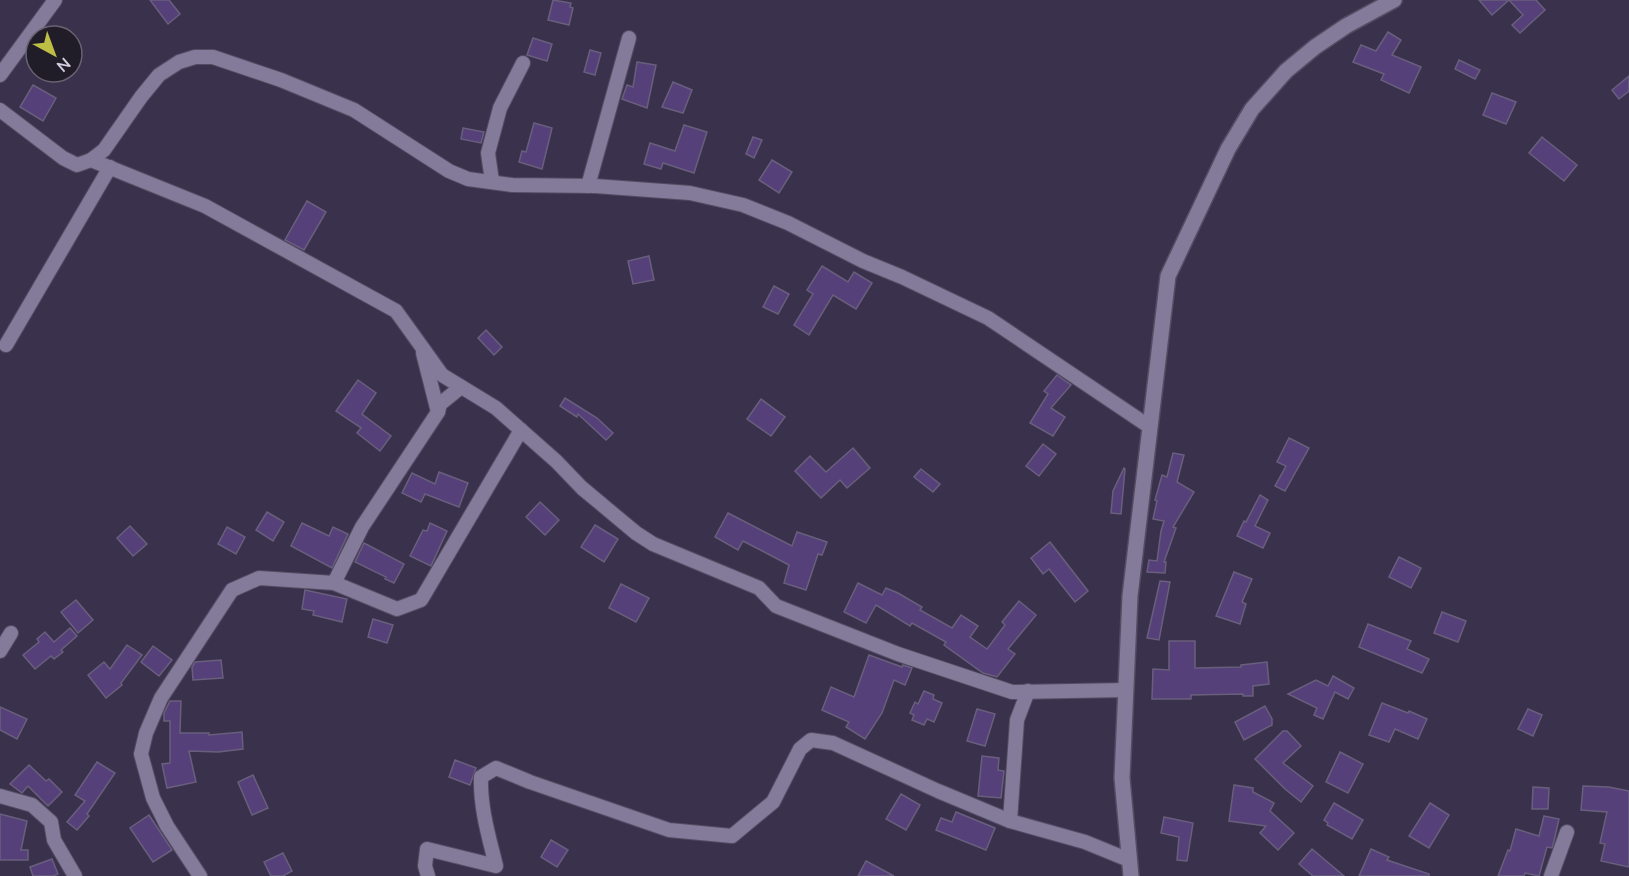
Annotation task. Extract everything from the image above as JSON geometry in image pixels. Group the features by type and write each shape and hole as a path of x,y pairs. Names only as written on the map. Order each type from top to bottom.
{"street":[{"path":"0,75 55,0"},
{"path":"1131,876 1122,778 1130,596 1168,276 1228,149 1252,109 1286,71 1315,47 1346,26 1394,0"},
{"path":"588,186 629,38"},
{"path":"0,110 63,158 77,165 91,160 104,150 159,75 179,62 195,57 213,57 281,80 354,110 449,171 468,179 512,185 588,186 690,193 744,205 788,223 862,261 902,277 988,318 1150,427"},
{"path":"492,181 488,153 500,108 523,63"},
{"path":"91,160 205,206 396,311 442,375 496,408 582,488 636,533 654,544 759,588 776,606 898,654 1012,692 1126,690"},
{"path":"6,345 110,167"},
{"path":"421,345 438,412"},
{"path":"334,583 362,526 441,405 461,387"},
{"path":"200,876 167,826 153,798 141,754 146,733 157,707 232,590 259,578 334,583 396,609 421,600 520,430"},
{"path":"0,651 11,633"},
{"path":"1010,822 1017,720 1028,691"},
{"path":"428,876 425,866 427,849 496,866 480,789 481,777 496,768 669,830 732,836 773,802 800,749 811,740 832,743 1010,822 1085,842 1129,860"},
{"path":"0,796 32,805 51,822 54,840 75,876"},
{"path":"1551,876 1567,832"}],"building":[{"path":"150,0 169,0 180,14 168,24"},
{"path":"553,0 571,3 570,7 573,8 569,25 548,20"},
{"path":"1479,0 1509,0 1492,15"},
{"path":"1509,0 1536,0 1545,10 1520,33 1512,25 1523,15"},
{"path":"1388,32 1401,40 1392,55 1421,67 1409,93 1381,80 1384,74 1353,62 1361,45 1376,51"},
{"path":"533,38 552,44 547,61 527,55"},
{"path":"590,50 601,53 595,75 584,72"},
{"path":"1459,60 1480,70 1475,79 1455,69"},
{"path":"637,62 656,65 647,108 622,99 627,85 633,87"},
{"path":"1629,76 1629,91 1619,99 1612,90"},
{"path":"673,82 692,90 683,113 662,107"},
{"path":"33,85 56,98 43,121 20,107"},
{"path":"1492,93 1516,102 1506,124 1483,115"},
{"path":"534,123 552,128 542,169 519,162 522,151 526,152"},
{"path":"684,125 707,132 694,173 663,163 661,169 644,164 650,143 675,151"},
{"path":"463,128 484,132 481,143 461,139"},
{"path":"753,137 762,140 754,158 746,154"},
{"path":"1542,137 1577,165 1564,181 1529,153"},
{"path":"772,160 792,172 779,193 759,180"},
{"path":"307,201 326,212 304,250 285,240"},
{"path":"649,256 654,280 633,284 628,261"},
{"path":"822,266 848,282 854,272 872,283 856,309 833,295 809,335 794,325 813,294 807,290"},
{"path":"774,286 789,294 778,314 763,307"},
{"path":"486,330 502,347 494,355 478,338"},
{"path":"1057,375 1071,385 1051,408 1065,417 1053,436 1030,423 1048,394 1044,391"},
{"path":"358,380 376,393 362,414 391,436 380,451 357,433 361,428 336,411"},
{"path":"565,398 597,418 613,433 606,440 578,414 577,417 560,406"},
{"path":"761,399 785,417 771,436 747,419"},
{"path":"1289,438 1309,448 1285,491 1275,486 1286,466 1277,462"},
{"path":"1043,444 1056,454 1039,476 1026,466"},
{"path":"853,448 870,468 847,488 840,480 821,498 795,471 810,456 826,472"},
{"path":"1173,453 1184,455 1177,482 1194,492 1173,527 1176,528 1164,562 1166,562 1165,573 1147,572 1149,560 1157,561 1164,521 1153,519 1157,501 1155,500 1162,475 1167,477"},
{"path":"1124,468 1121,514 1111,513 1113,491"},
{"path":"921,469 940,484 933,492 914,477"},
{"path":"439,472 468,483 459,507 425,494 421,502 402,493 412,473 435,484"},
{"path":"1260,495 1268,500 1255,526 1270,533 1263,548 1237,536"},
{"path":"540,502 559,520 545,535 526,517"},
{"path":"267,512 284,522 273,541 256,530"},
{"path":"728,513 792,546 797,532 827,542 822,555 818,554 806,590 784,583 789,565 743,541 738,550 715,537"},
{"path":"302,523 329,536 333,527 348,534 332,568 291,546"},
{"path":"430,523 447,531 431,566 410,556 423,530 427,531"},
{"path":"595,525 618,539 604,562 581,547"},
{"path":"130,526 147,544 133,556 117,538"},
{"path":"227,527 245,537 236,554 218,544"},
{"path":"1050,542 1088,591 1075,602 1049,569 1043,574 1031,558"},
{"path":"364,543 404,564 394,583 355,562"},
{"path":"1399,557 1421,568 1411,588 1389,577"},
{"path":"1234,572 1252,579 1242,602 1246,604 1240,624 1216,616"},
{"path":"1160,581 1170,582 1159,640 1147,638"},
{"path":"858,583 882,595 886,588 898,593 922,607 920,610 952,628 961,615 978,626 970,637 987,649 1005,625 1002,622 1019,601 1036,615 1008,649 1015,654 997,677 983,673 944,645 946,642 912,623 910,626 876,605 866,623 844,612"},
{"path":"621,584 649,598 636,622 609,608"},
{"path":"305,590 347,599 342,622 313,615 314,611 302,609"},
{"path":"76,600 93,620 78,633 61,612"},
{"path":"1442,612 1466,621 1458,642 1434,633"},
{"path":"373,619 393,625 387,643 368,637"},
{"path":"1368,624 1411,641 1407,649 1429,659 1422,673 1359,647"},
{"path":"70,628 77,636 54,659 51,656 35,669 23,655 39,642 37,639 45,632 54,642"},
{"path":"1169,641 1195,641 1195,668 1241,667 1241,665 1267,662 1269,684 1253,686 1253,696 1243,696 1243,694 1191,695 1191,699 1152,699 1153,669 1169,670"},
{"path":"127,645 142,655 121,683 122,685 106,698 88,675 104,662 110,669"},
{"path":"153,646 172,660 159,676 141,662"},
{"path":"869,655 902,667 903,665 912,668 905,685 894,680 882,713 865,739 846,727 849,722 822,710 831,687 854,697"},
{"path":"221,660 223,678 193,680 192,667 195,662"},
{"path":"1333,676 1354,688 1348,699 1335,692 1323,719 1314,715 1317,708 1288,694 1316,680 1328,686"},
{"path":"924,691 934,695 933,699 942,703 934,722 927,719 924,725 912,720 914,715 910,713 915,702 918,704"},
{"path":"170,701 181,701 180,733 209,733 209,735 242,732 243,749 218,752 189,751 196,782 167,788 162,764 170,763 170,721 164,721 164,713"},
{"path":"1382,703 1427,719 1418,739 1395,729 1389,742 1369,735"},
{"path":"1265,706 1272,719 1272,725 1244,740 1235,722"},
{"path":"0,707 27,719 17,739 0,730"},
{"path":"977,709 995,714 985,746 967,741"},
{"path":"1528,709 1542,715 1533,736 1518,729"},
{"path":"1283,731 1287,731 1301,746 1283,763 1313,786 1301,802 1255,759"},
{"path":"1340,752 1363,764 1348,793 1326,782"},
{"path":"982,756 999,758 998,770 1004,771 1001,798 978,796"},
{"path":"455,760 476,768 470,785 449,777"},
{"path":"97,762 115,773 87,814 89,816 77,830 67,822 85,801 75,795"},
{"path":"29,765 46,781 49,779 62,792 48,806 28,786 22,793 10,784"},
{"path":"253,775 268,808 252,815 238,782"},
{"path":"1234,785 1253,788 1253,792 1274,803 1270,811 1294,833 1278,850 1260,833 1266,826 1229,821"},
{"path":"1583,786 1609,787 1629,791 1629,867 1601,861 1605,844 1600,843 1607,812 1581,810"},
{"path":"1533,787 1549,788 1548,809 1532,809"},
{"path":"901,794 920,805 906,830 886,819"},
{"path":"1334,803 1363,820 1352,839 1327,825 1328,823 1324,820"},
{"path":"1430,803 1449,815 1429,848 1409,836"},
{"path":"956,812 995,828 986,850 936,830 941,818 952,822"},
{"path":"0,814 27,821 21,850 28,850 28,860 0,860"},
{"path":"149,815 172,850 153,862 130,828"},
{"path":"1544,816 1559,819 1552,848 1547,847 1539,876 1525,873 1524,876 1498,876 1508,850 1510,851 1516,829 1539,836"},
{"path":"1164,817 1193,823 1187,861 1177,860 1179,837 1161,833"},
{"path":"551,840 568,850 557,867 541,857"},
{"path":"1312,849 1344,876 1313,876 1299,864"},
{"path":"1371,849 1389,857 1387,860 1429,874 1429,876 1359,876"},
{"path":"283,853 292,871 283,876 271,876 264,862"},
{"path":"52,859 58,874 33,876 30,867"},
{"path":"866,861 894,876 858,876"}]}
